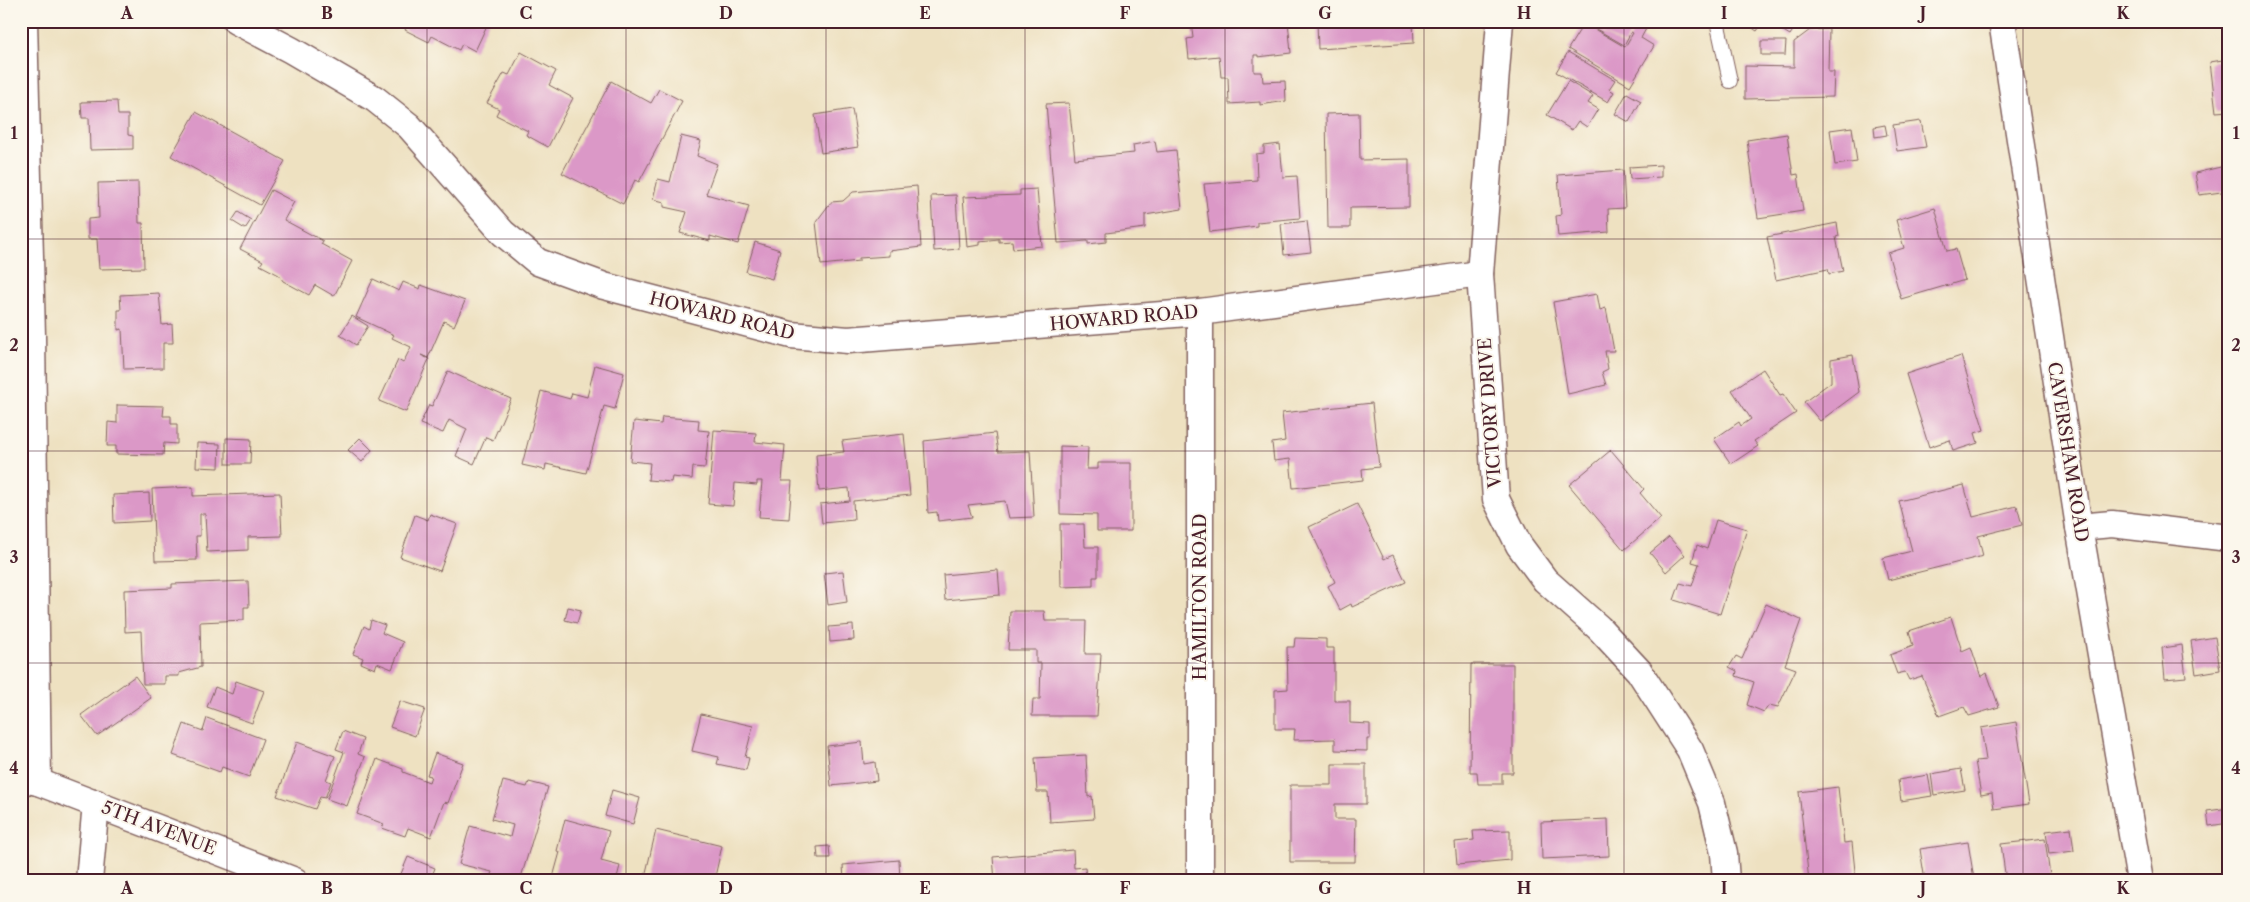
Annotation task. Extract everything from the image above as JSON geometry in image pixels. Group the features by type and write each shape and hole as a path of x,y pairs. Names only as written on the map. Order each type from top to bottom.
{"street":[{"path":"24,21 30,780"},
{"name":"HOWARD ROAD","path":"236,21 291,50 375,99 409,126 503,234 538,262 604,286 791,335 848,340 1200,312 1480,274"},
{"name":"VICTORY DRIVE","path":"1500,21 1480,274 1496,499 1519,545 1545,580 1599,628 1639,671 1690,750 1712,803 1724,853 1726,881"},
{"name":"CAVERSHAM ROAD","path":"2002,21 2079,527 2140,881"},
{"name":"HAMILTON ROAD","path":"1200,312 1200,881"},
{"path":"2079,527 2112,524 2229,538"},
{"name":"5TH AVENUE","path":"30,780 295,881"},
{"path":"88,881 96,804"}],"lane":[{"path":"1717,21 1730,80"}],"building":[{"path":"409,21 489,21 475,51 462,44 459,50 432,36 429,42 405,30"},
{"path":"1191,21 1288,21 1291,53 1258,57 1258,55 1254,55 1254,72 1262,72 1263,82 1285,81 1286,101 1260,105 1260,102 1229,104 1228,77 1221,77 1219,56 1189,59 1187,39 1193,38"},
{"path":"1317,21 1413,21 1414,43 1318,49"},
{"path":"1582,21 1647,21 1645,25 1647,27 1641,38 1654,46 1630,86 1568,49 1584,23 1625,47 1633,33 1631,32 1624,45"},
{"path":"1667,21 1678,21 1675,26"},
{"path":"1742,21 1764,21 1757,31"},
{"path":"1767,21 1799,21 1790,35"},
{"path":"1829,29 1828,72 1834,72 1833,97 1745,99 1745,66 1794,67 1794,42 1810,30"},
{"path":"1761,41 1786,41 1785,55 1761,55"},
{"path":"521,52 556,71 549,85 573,98 548,147 526,135 528,131 496,115 499,109 487,103 504,73 509,75"},
{"path":"1568,52 1615,80 1609,89 1614,92 1608,102 1556,72"},
{"path":"2229,59 2229,111 2216,112 2210,62"},
{"path":"611,81 651,103 659,89 682,101 639,182 635,180 623,204 562,173"},
{"path":"1568,81 1593,96 1588,103 1598,109 1587,127 1578,121 1572,130 1547,115"},
{"path":"1627,93 1641,101 1629,122 1615,114"},
{"path":"117,101 118,115 128,115 128,135 133,136 133,149 90,150 89,118 82,118 81,102"},
{"path":"1069,103 1075,159 1134,153 1133,145 1155,141 1157,152 1176,150 1182,209 1145,215 1145,228 1106,233 1106,242 1088,244 1088,241 1058,243 1046,104"},
{"path":"852,109 858,147 821,153 815,115"},
{"path":"196,112 285,161 260,205 171,156"},
{"path":"1359,113 1360,160 1409,159 1409,207 1350,208 1350,228 1328,228 1326,114"},
{"path":"1921,121 1926,147 1897,151 1893,125"},
{"path":"1885,125 1887,135 1875,137 1874,127"},
{"path":"1852,127 1857,162 1835,165 1830,130"},
{"path":"1787,134 1793,175 1798,174 1803,211 1758,218 1747,140"},
{"path":"681,136 701,141 697,156 717,164 706,194 749,206 738,244 710,236 710,241 680,233 687,212 664,207 664,202 653,199 658,179 670,182"},
{"path":"1280,144 1283,177 1297,176 1300,218 1257,222 1257,226 1210,232 1204,184 1257,180 1256,154 1264,153 1264,146"},
{"path":"1661,165 1661,177 1630,179 1629,167"},
{"path":"2229,165 2229,191 2199,195 2195,173"},
{"path":"1623,170 1625,208 1608,209 1609,232 1558,236 1556,216 1561,215 1558,175"},
{"path":"138,182 139,223 143,223 144,268 99,269 97,239 88,239 88,219 99,218 98,183"},
{"path":"917,186 921,247 889,251 889,256 859,258 859,261 821,265 816,222 831,202 843,201 853,192"},
{"path":"1037,189 1042,246 1013,249 1012,241 999,242 999,239 980,241 980,245 967,247 963,197 1020,195 1020,190"},
{"path":"271,190 294,202 284,220 323,241 321,244 352,261 334,296 315,285 309,295 283,281 279,275 260,265 263,261 240,249"},
{"path":"956,195 959,249 934,251 931,196"},
{"path":"1935,208 1947,251 1956,249 1965,280 1901,299 1888,253 1904,248 1896,220"},
{"path":"238,212 251,220 245,229 232,221"},
{"path":"1307,221 1311,252 1284,255 1281,224"},
{"path":"1837,223 1839,236 1836,237 1843,271 1829,274 1828,269 1776,280 1767,237"},
{"path":"755,242 780,250 772,279 746,272"},
{"path":"373,279 399,291 403,282 420,289 421,285 465,301 454,326 444,321 428,358 421,355 429,359 406,412 379,401 398,360 403,363 411,347 392,338 394,335 356,317"},
{"path":"159,293 162,325 172,324 173,343 163,343 163,368 124,369 122,329 118,330 118,310 121,310 120,295"},
{"path":"1597,294 1600,310 1606,308 1614,351 1605,351 1608,369 1602,372 1606,385 1568,394 1553,302"},
{"path":"352,316 368,326 356,345 340,335"},
{"path":"1853,355 1859,392 1820,421 1804,402 1831,382 1831,359"},
{"path":"1961,356 1984,430 1975,433 1978,443 1953,451 1950,440 1929,447 1906,374"},
{"path":"595,365 624,373 615,409 604,406 586,473 546,464 545,470 522,465 541,391 570,399 572,393 587,397"},
{"path":"1763,369 1780,395 1783,394 1796,413 1754,441 1758,446 1731,464 1714,439 1739,422 1741,426 1751,419 1732,390"},
{"path":"448,371 511,399 493,440 486,437 474,464 456,456 467,429 449,420 443,433 420,424 429,405 432,406"},
{"path":"1372,403 1379,467 1362,469 1363,480 1293,488 1290,459 1274,461 1272,443 1285,441 1282,413"},
{"path":"117,405 164,406 163,416 171,416 171,424 177,424 177,444 164,443 163,455 116,454 116,446 107,446 108,422 117,423"},
{"path":"662,417 699,420 698,430 709,431 705,468 693,467 692,479 672,477 671,482 648,480 650,463 630,461 634,421 661,424"},
{"path":"714,430 756,433 755,442 785,445 782,481 792,481 789,519 759,517 762,481 757,481 757,485 735,483 733,506 708,504"},
{"path":"995,433 998,452 1030,451 1034,517 1009,518 1005,501 968,505 972,517 938,521 937,512 928,513 924,441"},
{"path":"904,434 910,495 853,501 854,520 822,523 820,504 850,501 849,488 819,491 816,455 844,452 842,441"},
{"path":"226,438 251,439 250,464 226,464"},
{"path":"360,438 372,450 362,462 348,450"},
{"path":"197,443 220,444 219,468 196,467"},
{"path":"1060,446 1088,447 1087,469 1098,469 1098,463 1131,463 1131,531 1097,531 1097,515 1060,514"},
{"path":"1611,450 1644,489 1640,493 1661,518 1624,550 1569,485"},
{"path":"1964,485 1973,517 2017,506 2022,525 1978,536 1983,556 1888,580 1883,558 1912,551 1899,501"},
{"path":"193,487 193,496 280,493 282,536 248,537 248,550 207,552 205,514 200,514 200,536 196,536 197,560 155,561 152,489"},
{"path":"149,493 150,521 114,523 113,495"},
{"path":"1357,504 1384,559 1393,555 1406,582 1352,607 1351,604 1340,610 1328,586 1335,582 1309,527"},
{"path":"430,514 457,524 440,571 400,557 415,515 428,520"},
{"path":"1716,520 1747,529 1720,614 1674,600 1680,583 1692,586 1699,564 1692,562 1697,545 1707,549"},
{"path":"1060,524 1084,524 1085,547 1098,547 1098,577 1093,577 1093,586 1061,587"},
{"path":"1669,537 1685,555 1666,572 1650,553"},
{"path":"998,570 1000,595 945,600 943,575"},
{"path":"843,571 847,602 828,605 824,573"},
{"path":"248,581 249,607 244,607 244,620 200,622 201,667 179,673 179,676 165,676 165,684 143,684 141,631 125,632 124,590 172,588 172,584"},
{"path":"1766,604 1801,620 1785,665 1796,669 1778,707 1769,705 1764,712 1747,705 1754,682 1736,676 1737,671 1729,667 1736,656 1742,659"},
{"path":"568,607 581,610 577,623 565,620"},
{"path":"1010,611 1044,611 1045,621 1086,621 1085,654 1101,654 1097,716 1032,716 1033,699 1040,699 1041,663 1036,663 1036,650 1008,650"},
{"path":"1951,617 1962,651 1971,647 1981,677 1987,673 1999,707 1969,716 1964,707 1939,716 1922,676 1909,680 1905,672 1897,674 1890,655 1913,646 1909,631"},
{"path":"371,620 385,625 382,633 403,642 392,669 377,663 375,669 361,663 363,658 353,654 364,626 369,629"},
{"path":"853,625 854,640 830,642 829,627"},
{"path":"2215,637 2220,670 2196,674 2191,641"},
{"path":"1295,638 1326,639 1326,648 1334,648 1334,701 1350,701 1350,723 1370,724 1370,739 1367,739 1367,751 1335,750 1335,739 1294,740 1295,729 1275,729 1275,690 1288,689 1287,647 1294,647"},
{"path":"2182,645 2186,677 2165,679 2162,648"},
{"path":"1471,664 1513,664 1513,773 1502,773 1502,784 1478,784 1477,772 1470,772"},
{"path":"135,676 151,698 97,736 81,715"},
{"path":"236,681 264,691 252,723 207,707 215,687 232,694"},
{"path":"400,701 425,709 415,736 390,727"},
{"path":"701,714 753,726 745,757 749,758 746,770 717,764 719,757 692,751"},
{"path":"207,718 263,739 249,777 222,767 220,772 173,755 184,724 203,731"},
{"path":"2016,722 2029,804 1994,809 1992,793 1981,795 1975,761 1986,760 1981,728"},
{"path":"343,731 363,739 358,754 365,757 347,806 327,799 344,752 336,749"},
{"path":"297,742 335,756 326,780 331,782 325,798 320,797 315,809 277,796"},
{"path":"862,742 864,764 875,762 877,781 831,786 827,746"},
{"path":"435,753 463,763 448,803 444,802 431,837 408,828 405,836 382,828 384,824 357,814 377,759 429,782 431,776 427,775"},
{"path":"1086,755 1088,797 1092,796 1094,819 1050,822 1048,792 1037,792 1035,758"},
{"path":"1332,764 1366,764 1366,804 1335,804 1335,819 1356,819 1355,862 1290,862 1290,785 1332,785"},
{"path":"1961,769 1965,790 1934,795 1931,774"},
{"path":"1928,775 1932,796 1901,801 1898,780"},
{"path":"503,781 527,787 529,782 548,787 520,881 506,881 490,877 492,872 459,864 470,826 510,837 513,825 492,819"},
{"path":"1838,787 1844,843 1852,842 1856,881 1809,881 1799,792"},
{"path":"612,790 640,798 633,824 605,816"},
{"path":"2229,808 2229,823 2209,826 2207,811"},
{"path":"565,819 609,831 601,861 620,866 616,881 552,881 560,852 557,851"},
{"path":"1608,819 1609,856 1542,859 1541,822"},
{"path":"2071,828 2074,851 2049,854 2046,831"},
{"path":"656,830 722,846 714,881 644,881"},
{"path":"1510,830 1510,860 1457,865 1455,842 1474,840 1473,831"},
{"path":"2045,839 2050,876 2006,881 2001,844"},
{"path":"1968,842 1974,879 1925,881 1920,849"},
{"path":"829,846 830,858 818,858 817,847"},
{"path":"1073,850 1074,868 1085,867 1086,881 995,881 993,857"},
{"path":"408,857 435,868 430,881 398,881"},
{"path":"899,860 900,881 844,881 843,865"},
{"path":"756,876 771,880 755,881"}]}
